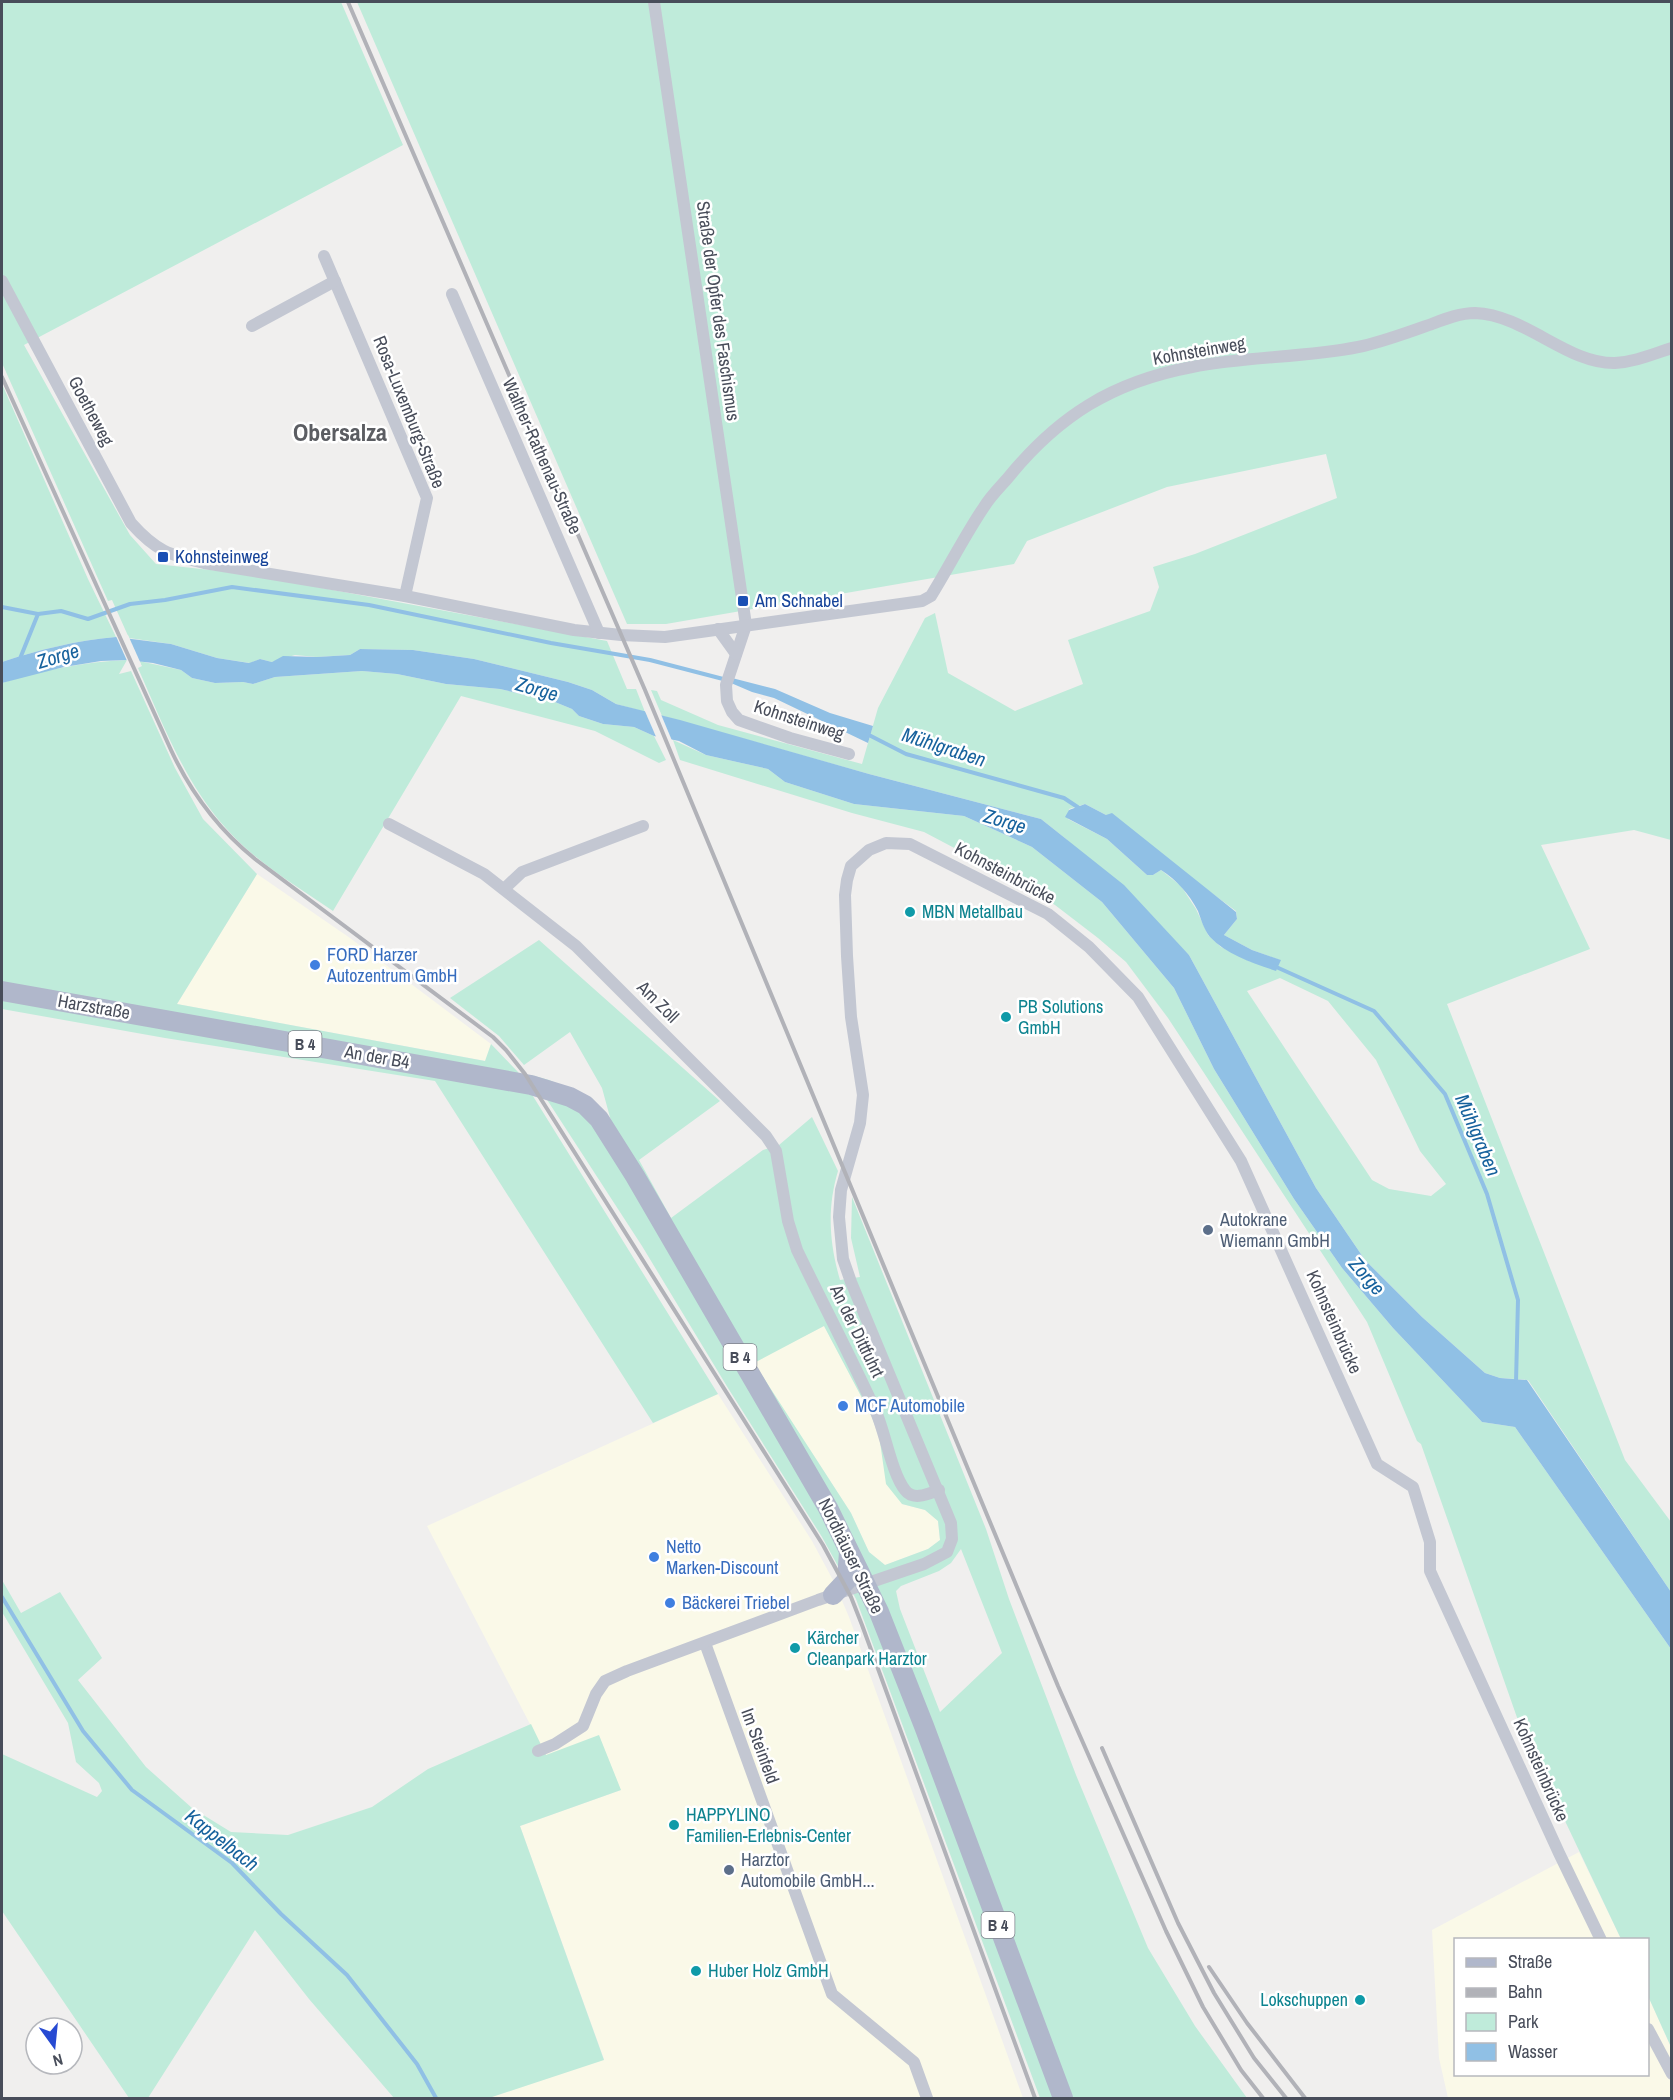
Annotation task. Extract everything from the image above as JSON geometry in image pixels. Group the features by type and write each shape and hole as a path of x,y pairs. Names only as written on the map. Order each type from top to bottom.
{"main road":[{"name":"Harzstraße","path":"2,991 188,1023"},
{"name":"An der B4","path":"188,1023 531,1085"},
{"name":"Nordhäuser Straße","path":"531,1085 570,1097 585,1105 599,1119 635,1176 828,1508 878,1609 1063,2098"},
{"path":"833,1594 847,1580 849,1549"}],"street":[{"name":"Straße der Opfer des Faschismus","path":"654,2 746,625"},
{"name":"Rosa-Luxemburg-Straße","path":"324,256 427,498 405,596"},
{"name":"Goetheweg","path":"2,281 131,523 143,537 160,550"},
{"path":"252,326 335,281"},
{"name":"Walther-Rathenau-Straße","path":"452,294 599,633"},
{"name":"Kohnsteinweg","path":"160,550 204,563 405,596 574,630 665,637 922,601 931,596 984,506 1022,460 1046,436 1071,415 1110,393 1160,374 1194,366 1358,347 1454,316 1473,313 1491,315 1520,325 1579,355 1597,360 1614,363 1636,360 1671,348"},
{"name":"Kohnsteinweg","path":"746,625 726,685 727,701 739,720 790,738 849,754"},
{"path":"718,629 736,654"},
{"name":"Am Zoll","path":"389,824 484,874 576,946 766,1136 776,1151"},
{"path":"504,889 522,872 643,826"},
{"name":"Kohnsteinbrücke","path":"866,1583 924,1564 947,1552 952,1539 951,1523 939,1490 851,1282 843,1259 839,1217 841,1190 860,1123 863,1095 850,1007 845,895 847,880 852,866 869,850 886,843 910,844 1048,914 1089,947 1138,997 1190,1076 1241,1161 1377,1464 1413,1487 1430,1542 1430,1571 1600,1938"},
{"name":"An der Dittfuhrt","path":"776,1151 788,1221 797,1250 877,1414 897,1474 905,1490 911,1495 920,1496 939,1490"},
{"path":"538,1751 555,1744 583,1726 596,1695 605,1682 627,1671 866,1583"},
{"name":"Im Steinfeld","path":"705,1643 832,1994 914,2061 927,2098"},
{"path":"1649,2033 1671,2074"}],"shaded area":[{"path":"257,874 350,938 491,1044 486,1061 177,1004"},
{"path":"824,1326 871,1415 902,1504 925,1510 938,1521 940,1540 928,1549 885,1565 869,1552 851,1513 753,1362"},
{"path":"718,1394 812,1541 834,1582 849,1617 1023,2098 489,2098 604,2059 520,1826 621,1790 546,1755 427,1526"},
{"path":"1579,1852 1621,1938 1454,1938 1454,2076 1649,2076 1649,1998 1671,2047 1671,2098 1448,2098 1439,2058 1432,1930"}],"green space":[{"path":"2,2 341,2 403,145 24,345 130,535 156,564 247,574 607,641 627,689 636,689 645,712 616,704 592,690 568,682 474,659 413,650 360,649 350,655 317,657 295,655 272,662 260,659 250,663 217,658 171,644 129,638 112,600 108,601 2,363"},
{"path":"357,2 1671,2 1671,840 1634,830 1541,845 1590,949 1447,1004 1625,1460 1671,1522 1671,1592 1528,1380 1500,1378 1485,1373 1422,1317 1365,1260 1316,1188 1189,955 1066,839 1041,819 662,716 651,690 657,691 661,700 718,725 862,764 878,708 925,618 935,613 948,673 1015,711 1083,684 1068,640 1150,611 1159,587 1153,567 1195,554 1337,498 1326,454 1167,487 1027,541 1014,564 666,624 627,624","holes":["1085,804 1106,815 1236,911 1237,919 1224,935 1252,950 1280,960 1251,962 1221,947 1208,935 1196,909 1181,886 1161,870 1153,875 1147,875 1107,839 1068,819 1069,809","1280,978 1328,1001 1376,1060 1420,1151 1446,1184 1431,1196 1389,1189 1372,1180 1247,991"]},
{"path":"2,384 116,637 58,646 2,662"},
{"path":"127,660 119,674 131,671 175,768 203,819 257,874 177,1004 485,1061 491,1044 518,1072 718,1394 653,1423 435,1081 165,1038 2,1009 2,683 63,667"},
{"path":"139,661 181,670 192,678 215,683 253,684 275,677 362,671 397,674 446,684 500,689 555,702 572,709 579,716 603,724 634,727 654,736 666,760 659,763 595,731 461,696 333,911 248,850 210,809 197,790 165,730 138,668 142,666"},
{"path":"673,740 706,755 768,769 785,782 854,804 964,816 1032,847 1102,902 1174,988 1214,1069 1294,1199 1342,1268 1393,1328 1482,1422 1515,1427 1671,1649 1671,2047 1649,1998 1649,1938 1621,1938 1520,1726 1421,1444 1417,1441 1367,1322 1168,1018 1126,962 1055,905 1017,881 924,832 852,813 680,760"},
{"path":"539,940 720,1101 639,1160 671,1218 763,1150 779,1145 812,1117 838,1171 832,1198 831,1225 840,1280 860,1277 851,1238 852,1197 986,1529 1009,1599 1076,1775 1148,1948 1195,2026 1247,2098 1040,2098 856,1599 822,1537 642,1246 531,1075 589,1097 611,1121 602,1088 570,1032 524,1065 499,1036 450,998","holes":["824,1326 871,1415 879,1435 886,1484 902,1504 925,1510 938,1521 940,1540 928,1549 885,1565 869,1552 851,1513 754,1363","961,1549 1002,1653 940,1712 900,1609 896,1591 901,1586 939,1571 951,1563"]},
{"path":"2,1580 21,1613 60,1592 102,1658 78,1680 146,1767 192,1808 231,1832 288,1835 372,1807 428,1769 531,1724 546,1755 599,1735 621,1790 520,1826 604,2060 489,2098 394,2098 309,1999 255,1930 148,2098 129,2098 84,2032 84,2016 73,2016 2,1911 2,1754 97,1797 102,1791 99,1783 76,1762 68,1723 2,1612"}],"water":[{"name":"Zorge","path":"116,637 171,644 217,658 249,663 260,659 272,662 283,656 350,655 360,649 413,650 474,659 568,682 592,690 616,704 1041,819 1124,885 1189,955 1316,1188 1365,1260 1422,1317 1485,1373 1500,1378 1527,1380 1671,1592 1671,1649 1515,1427 1482,1422 1393,1328 1342,1268 1294,1199 1214,1069 1174,988 1102,902 1032,847 964,816 854,804 785,782 768,769 706,755 679,741 654,736 634,727 603,724 579,716 572,709 555,702 500,689 446,684 397,674 362,671 275,677 253,684 215,683 192,678 181,670 127,660 101,661 64,667 2,683 2,662 58,646"},
{"path":"732,678 775,689 830,713 873,726 868,743 774,698 731,683"},
{"path":"1085,804 1106,815 1112,813 1236,912 1237,919 1224,935 1252,950 1281,960 1276,971 1241,958 1224,949 1210,937 1191,899 1167,874 1161,870 1153,875 1147,875 1107,839 1065,817 1069,810"}],"pier":[{"path":"115,634 128,635 141,664 128,663"},
{"path":"644,709 660,712 673,743 657,739"}],"waterway":[{"path":"2,607 38,614 61,611 88,619 130,604 165,600 232,587 369,605 551,643 650,660 727,680"},
{"path":"19,661 38,614"},
{"name":"Mühlgraben","path":"867,734 906,754 1064,798 1082,810"},
{"name":"Mühlgraben","path":"1274,966 1374,1011 1445,1094 1487,1194 1518,1300 1516,1382"},
{"name":"Kappelbach","path":"2,1597 83,1731 132,1790 232,1863 281,1914 347,1975 417,2064 436,2098"}],"railway":[{"path":"348,2 645,690 1058,1686 1166,1931 1203,2007 1241,2070 1263,2098"},
{"path":"2,377 187,781 217,823 255,859 493,1037 506,1050 525,1074 823,1545 851,1597 862,1625 1035,2098"},
{"path":"1102,1748 1178,1923 1214,1993 1254,2058 1286,2098"},
{"path":"1209,1967 1247,2023 1305,2098"}],"place":[{"name":"Kohnsteinweg","path":"163,557"},
{"name":"Am Schnabel","path":"743,601"},
{"name":"MBN Metallbau","path":"910,912"},
{"name":"FORD Harzer Autozentrum GmbH","path":"315,965"},
{"name":"PB Solutions GmbH","path":"1006,1017"},
{"name":"Autokrane Wiemann GmbH","path":"1208,1230"},
{"name":"MCF Automobile","path":"843,1406"},
{"name":"Netto Marken-Discount","path":"654,1557"},
{"name":"Bäckerei Triebel","path":"670,1603"},
{"name":"Kärcher Cleanpark Harztor","path":"795,1648"},
{"name":"HAPPYLINO Familien-Erlebnis-Center","path":"674,1825"},
{"name":"Harztor Automobile GmbH...","path":"729,1870"},
{"name":"Huber Holz GmbH","path":"696,1971"},
{"name":"Lokschuppen","path":"1360,2000"}],"district":[{"name":"Obersalza","path":"340,433"}]}
